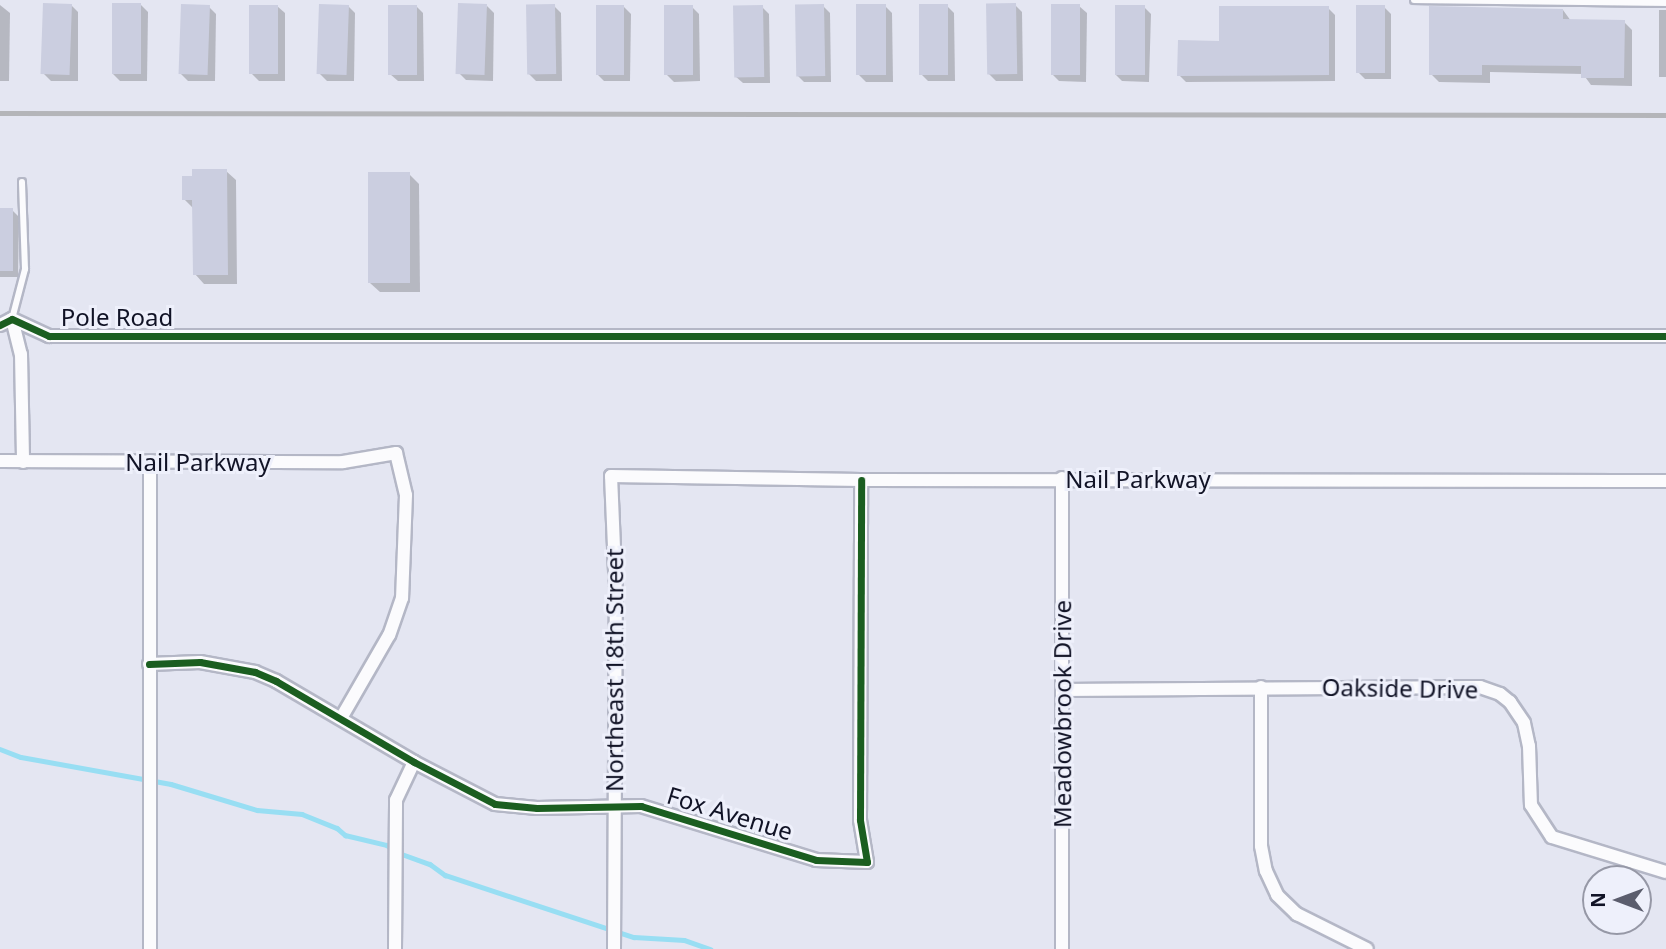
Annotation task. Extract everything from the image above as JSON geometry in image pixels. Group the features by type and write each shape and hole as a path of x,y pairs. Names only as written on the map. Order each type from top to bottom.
{"street":[{"name":"Pole Road","path":"6,322 49,336 1666,337"},
{"path":"6,322 21,354 23,462"},
{"name":"Nail Parkway","path":"0,461 343,462 396,453 406,495 402,598 389,635 341,718"},
{"path":"150,462 150,949"},
{"name":"Nail Parkway","path":"611,476 861,480 1062,478 1666,481"},
{"name":"Northeast 18th Street","path":"611,476 616,595 614,946"},
{"name":"Meadowbrook Drive","path":"1062,478 1062,949"},
{"name":"Fox Avenue","path":"149,664 200,662 255,672 341,718 414,762 495,804 537,808 641,806 816,859 867,862 860,820 861,480"},
{"name":"Oakside Drive","path":"1062,690 1459,686 1490,690 1510,702 1524,723 1530,747 1531,805 1546,831 1573,846 1666,872"},
{"path":"1261,687 1261,845 1266,871 1278,895 1297,914 1367,949"},
{"path":"395,949 396,800 414,762"}],"lane":[{"path":"1414,0 1666,3"},
{"path":"6,322 25,269 22,182"}],"building":[{"path":"43,3 72,4 70,75 41,74"},
{"path":"112,3 141,3 141,74 112,74"},
{"path":"458,3 487,4 485,75 456,74"},
{"path":"1016,3 1017,74 987,75 986,4"},
{"path":"181,4 210,5 208,75 179,74"},
{"path":"319,4 349,5 347,75 317,74"},
{"path":"555,4 556,74 527,74 526,5"},
{"path":"824,4 825,76 796,76 795,5"},
{"path":"856,4 886,4 886,75 856,75"},
{"path":"919,4 948,4 948,75 919,75"},
{"path":"1051,4 1080,4 1080,75 1051,75"},
{"path":"249,5 278,5 278,74 249,74"},
{"path":"388,5 417,5 417,75 388,75"},
{"path":"596,5 624,5 624,75 596,75"},
{"path":"664,5 693,5 693,75 664,75"},
{"path":"763,5 764,77 734,78 733,6"},
{"path":"1115,5 1145,5 1145,75 1115,75"},
{"path":"1356,5 1385,5 1385,73 1356,73"},
{"path":"1219,6 1329,6 1329,75 1177,76 1178,40 1219,41"},
{"path":"1429,6 1563,9 1563,19 1625,20 1624,78 1581,78 1581,66 1482,65 1482,75 1429,75"},
{"path":"192,169 227,169 228,275 193,275 192,200 182,200 182,176 192,176"},
{"path":"368,172 410,172 410,283 368,283"},
{"path":"0,208 13,208 13,271 0,271"}],"waterway":[{"path":"0,749 21,757 171,784 257,810 302,814 337,828 345,835 387,845 392,849"},
{"path":"399,853 430,864 445,875 634,937 684,940 710,949"}],"railway":[{"path":"0,113 1666,115"}],"cycle path":[{"path":"0,325 12,319 49,336 1666,336"},
{"path":"149,664 200,662 255,672 276,681 414,762 495,804 537,808 641,806 816,860 867,862 860,820 861,480"}]}
